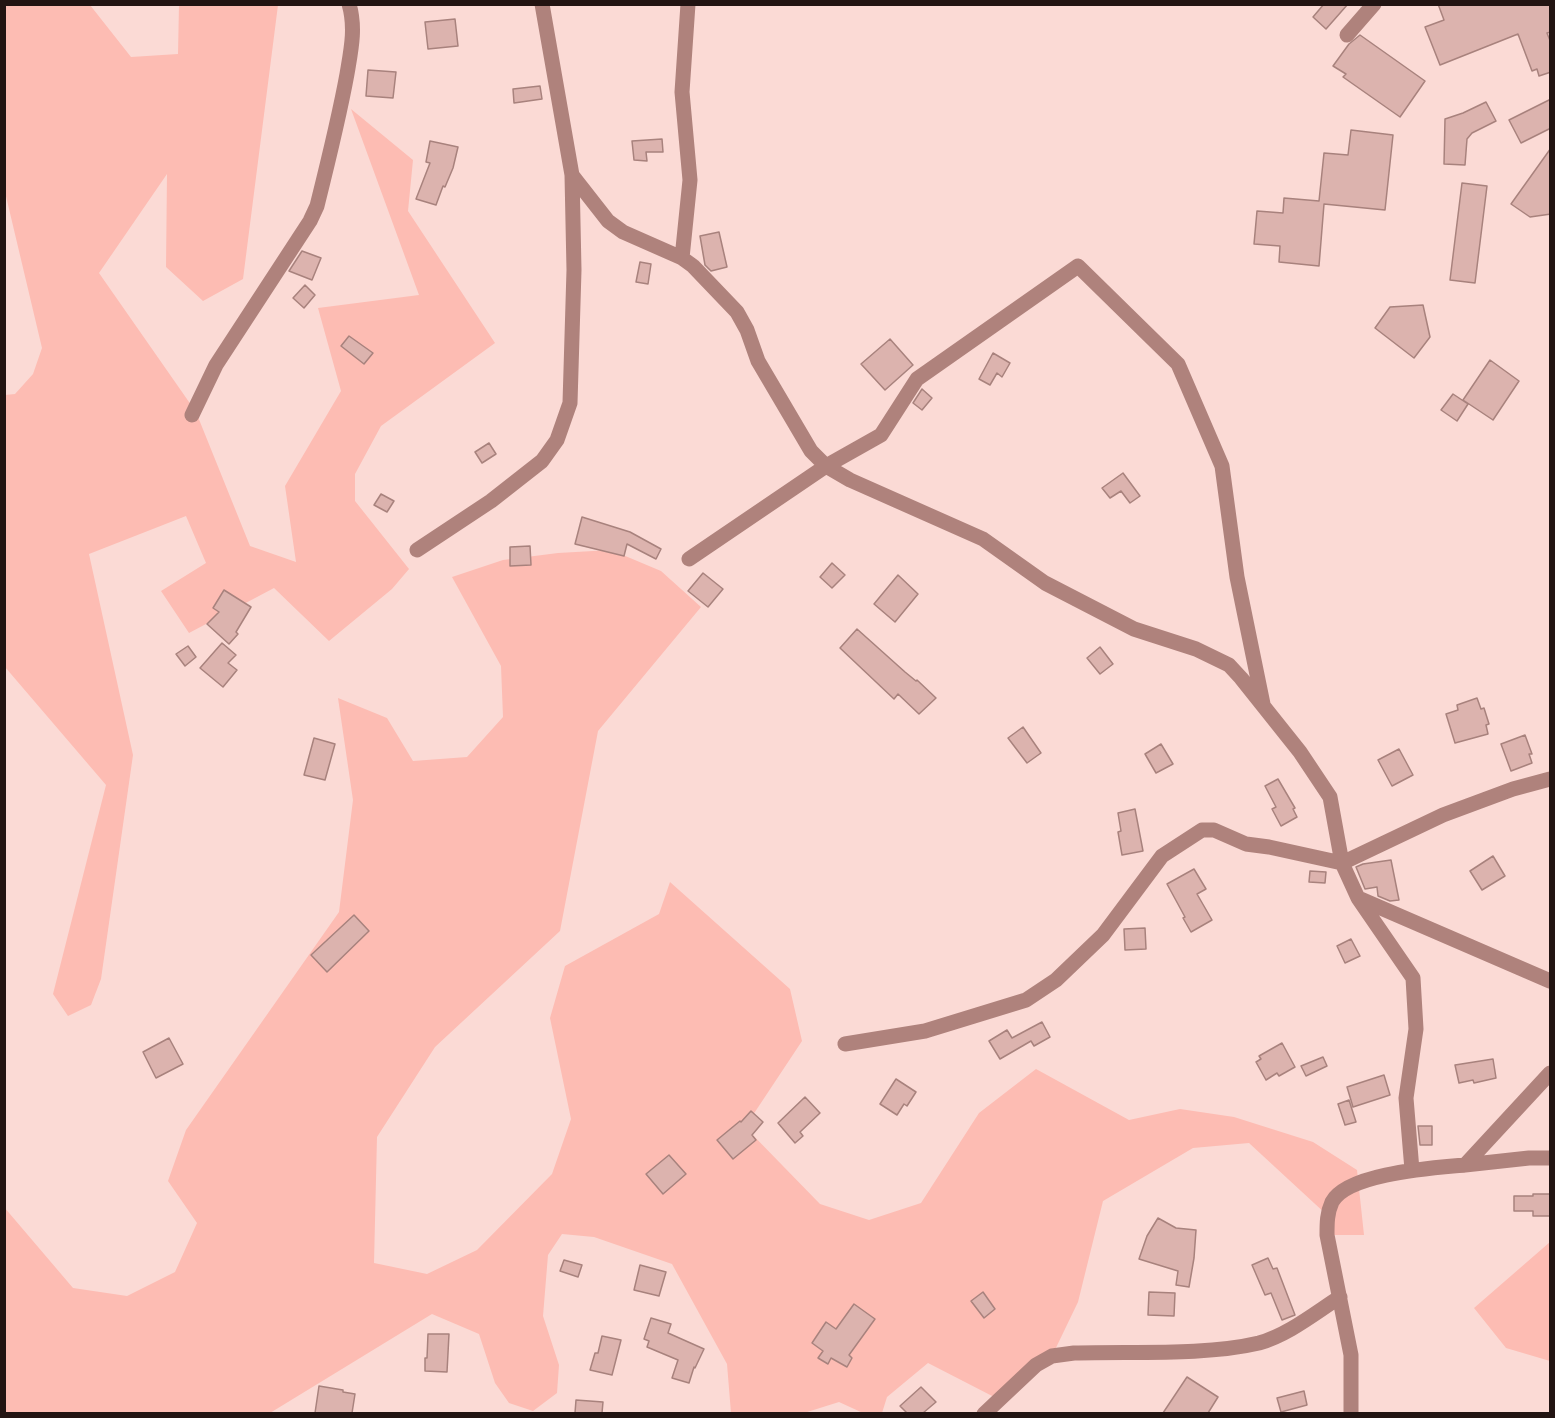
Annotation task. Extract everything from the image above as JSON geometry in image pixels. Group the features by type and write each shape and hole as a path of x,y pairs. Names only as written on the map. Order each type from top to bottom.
{"street":[{"path":"192,415 216,365 310,221 317,206 342,102 353,37 350,4"},
{"path":"417,550 490,501 543,461 557,440 570,402 574,270 572,175 542,4"},
{"path":"682,258 690,180 682,93 688,4"},
{"path":"1347,35 1374,4"},
{"path":"572,175 608,221 623,232 682,258 693,266 736,312 747,330 758,361 811,451 826,466 860,484 983,538 1045,583 1134,628 1196,649 1229,666 1241,678 1300,752 1330,797 1342,863 1358,898 1413,978 1416,1029 1406,1098 1412,1170"},
{"path":"689,559 826,466 881,435 917,378 1078,266 1178,364 1222,466 1237,577 1264,708"},
{"path":"845,1044 925,1031 1026,1000 1056,980 1103,935 1162,856 1202,830 1214,830 1246,844 1342,863 1443,815 1513,789 1551,779"},
{"path":"1358,898 1551,981"},
{"path":"1465,1165 1551,1073"},
{"path":"1351,1413 1351,1355 1327,1235 1327,1215 1333,1200 1346,1188 1359,1182 1412,1170 1529,1158 1551,1158"},
{"path":"984,1413 1036,1365 1052,1356 1074,1353 1208,1350 1260,1342 1291,1329 1340,1297"}],"shaded area":[{"path":"4,5 90,5 131,57 178,54 179,5 278,5 243,279 203,301 166,267 167,174 99,273 196,412 250,546 296,562 285,486 341,391 318,308 419,295 351,109 413,160 408,211 495,343 381,426 355,474 355,501 409,569 392,589 329,641 274,588 189,633 161,591 206,563 186,516 89,554 133,755 101,979 91,1005 68,1016 53,994 106,785 5,667 5,395 15,394 33,374 42,348 5,192"},
{"path":"611,550 661,571 701,607 598,731 560,931 435,1047 377,1137 374,1263 427,1274 477,1250 552,1174 571,1119 550,1018 565,966 659,914 670,882 790,989 802,1041 745,1127 820,1204 869,1220 921,1203 979,1113 1036,1069 1129,1120 1180,1109 1234,1117 1313,1142 1357,1170 1364,1235 1327,1235 1327,1215 1249,1143 1193,1148 1103,1201 1078,1302 1052,1356 998,1399 928,1363 887,1397 882,1413 863,1413 839,1402 804,1413 731,1413 727,1364 672,1264 594,1237 562,1234 548,1255 543,1316 559,1365 557,1393 533,1411 509,1403 495,1383 479,1334 432,1314 270,1413 5,1414 4,1207 73,1288 127,1296 175,1272 197,1223 168,1181 186,1130 339,912 353,800 338,698 387,718 413,761 467,757 503,717 501,666 452,577 503,560 558,553"},
{"path":"1550,1242 1550,1361 1506,1348 1474,1308"}],"building":[{"path":"1324,4 1348,4 1326,29 1313,17"},
{"path":"1438,4 1551,4 1551,32 1547,33 1551,43 1551,72 1539,76 1537,69 1532,71 1518,34 1440,65 1425,27 1444,20"},
{"path":"455,19 458,46 428,49 425,22"},
{"path":"1360,35 1425,81 1400,117 1343,77 1346,74 1333,66 1349,44"},
{"path":"368,70 396,72 393,98 366,96"},
{"path":"540,86 542,99 514,103 513,89"},
{"path":"1551,99 1551,128 1521,143 1509,120"},
{"path":"1486,102 1496,121 1472,133 1467,139 1465,165 1444,164 1445,119"},
{"path":"1351,130 1393,135 1385,210 1324,204 1319,266 1279,262 1280,246 1254,244 1257,211 1283,213 1284,198 1319,201 1324,153 1348,155"},
{"path":"662,139 663,152 646,152 647,161 634,160 632,141"},
{"path":"430,141 458,147 453,168 436,205 416,199 430,163 426,162"},
{"path":"1551,148 1551,214 1530,217 1511,204"},
{"path":"1462,183 1487,186 1475,283 1450,280"},
{"path":"719,232 727,267 711,271 705,265 700,236"},
{"path":"302,251 321,258 312,280 289,271"},
{"path":"640,262 651,264 648,284 636,282"},
{"path":"305,285 315,295 304,308 293,298"},
{"path":"1423,305 1430,337 1414,358 1375,328 1390,307"},
{"path":"349,336 373,353 364,364 341,346"},
{"path":"890,339 913,365 885,390 861,364"},
{"path":"993,353 1010,363 1002,377 997,373 990,385 979,379"},
{"path":"1490,360 1519,381 1493,420 1463,400"},
{"path":"922,389 932,398 922,410 913,403"},
{"path":"1453,394 1468,404 1457,421 1441,410"},
{"path":"489,443 496,454 482,463 475,452"},
{"path":"1123,473 1140,496 1130,503 1121,491 1110,498 1102,488"},
{"path":"381,494 394,501 387,512 374,505"},
{"path":"582,517 630,532 661,549 656,559 627,544 624,556 575,544"},
{"path":"530,546 531,565 510,566 510,547"},
{"path":"832,563 845,575 832,588 820,577"},
{"path":"703,573 723,589 708,607 688,591"},
{"path":"898,575 918,594 895,622 874,604"},
{"path":"224,590 251,607 236,632 238,634 229,644 207,624 219,612 213,608"},
{"path":"857,629 936,698 919,714 898,694 894,699 840,648"},
{"path":"222,643 236,655 228,663 237,670 223,687 200,668"},
{"path":"188,646 196,657 185,666 176,654"},
{"path":"1100,647 1113,664 1100,674 1087,658"},
{"path":"1477,698 1481,709 1484,708 1489,724 1486,725 1488,734 1455,743 1446,714 1458,710 1457,705"},
{"path":"1023,727 1041,753 1027,763 1008,738"},
{"path":"1525,735 1532,754 1529,754 1532,763 1511,771 1501,744"},
{"path":"314,738 335,744 325,780 304,775"},
{"path":"1161,744 1173,764 1156,773 1145,754"},
{"path":"1399,749 1413,775 1392,786 1378,760"},
{"path":"1278,779 1295,808 1293,809 1297,817 1281,826 1272,809 1276,807 1265,786"},
{"path":"1135,809 1143,851 1122,855 1118,832 1121,831 1118,813"},
{"path":"1493,856 1505,876 1482,890 1470,871"},
{"path":"1391,860 1399,900 1390,901 1378,896 1377,887 1365,889 1356,867"},
{"path":"1194,869 1206,889 1197,894 1212,920 1191,932 1167,884"},
{"path":"1310,871 1326,872 1325,883 1309,882"},
{"path":"354,915 369,931 327,972 311,955"},
{"path":"1145,928 1146,949 1125,950 1124,929"},
{"path":"1351,939 1360,956 1345,963 1337,946"},
{"path":"1042,1022 1050,1037 1034,1046 1031,1041 1000,1059 989,1041 1007,1030 1012,1038"},
{"path":"169,1038 183,1064 156,1078 143,1052"},
{"path":"1282,1043 1295,1067 1279,1076 1277,1073 1266,1080 1256,1062 1261,1059 1259,1056"},
{"path":"1323,1057 1327,1066 1306,1076 1301,1066"},
{"path":"1493,1059 1496,1078 1474,1083 1473,1080 1459,1083 1455,1065"},
{"path":"1384,1075 1390,1095 1353,1107 1347,1087"},
{"path":"896,1079 916,1092 907,1106 904,1104 897,1115 880,1104"},
{"path":"805,1097 820,1113 800,1132 803,1136 795,1143 778,1123"},
{"path":"1349,1100 1356,1122 1345,1125 1338,1104"},
{"path":"751,1111 763,1122 752,1135 756,1140 733,1159 717,1140 741,1122"},
{"path":"1418,1126 1432,1126 1432,1145 1420,1145"},
{"path":"669,1155 686,1174 663,1194 646,1174"},
{"path":"1533,1194 1551,1194 1551,1216 1533,1216 1533,1211 1514,1211 1514,1196 1533,1196"},
{"path":"1158,1218 1176,1228 1196,1230 1189,1287 1176,1285 1178,1271 1139,1259 1147,1236"},
{"path":"1268,1258 1273,1269 1277,1268 1295,1315 1282,1320 1271,1293 1265,1295 1252,1265"},
{"path":"564,1260 582,1265 578,1277 560,1271"},
{"path":"640,1265 666,1272 659,1296 634,1290"},
{"path":"983,1292 995,1309 984,1318 971,1301"},
{"path":"1149,1292 1175,1293 1174,1316 1148,1315"},
{"path":"854,1304 875,1319 849,1355 852,1358 847,1367 831,1358 828,1364 818,1358 823,1351 812,1343 826,1322 836,1329"},
{"path":"651,1318 671,1324 668,1333 704,1349 694,1367 689,1383 672,1378 678,1360 647,1347 649,1341 644,1339"},
{"path":"428,1334 449,1334 447,1372 425,1371"},
{"path":"602,1336 621,1340 612,1375 590,1370 595,1353 598,1353"},
{"path":"1187,1377 1218,1397 1208,1413 1163,1413"},
{"path":"319,1386 355,1394 352,1413 315,1413"},
{"path":"921,1387 936,1402 923,1413 907,1413 900,1406"},
{"path":"1304,1391 1307,1405 1281,1412 1277,1398"},
{"path":"576,1400 603,1402 602,1413 575,1413"}]}
